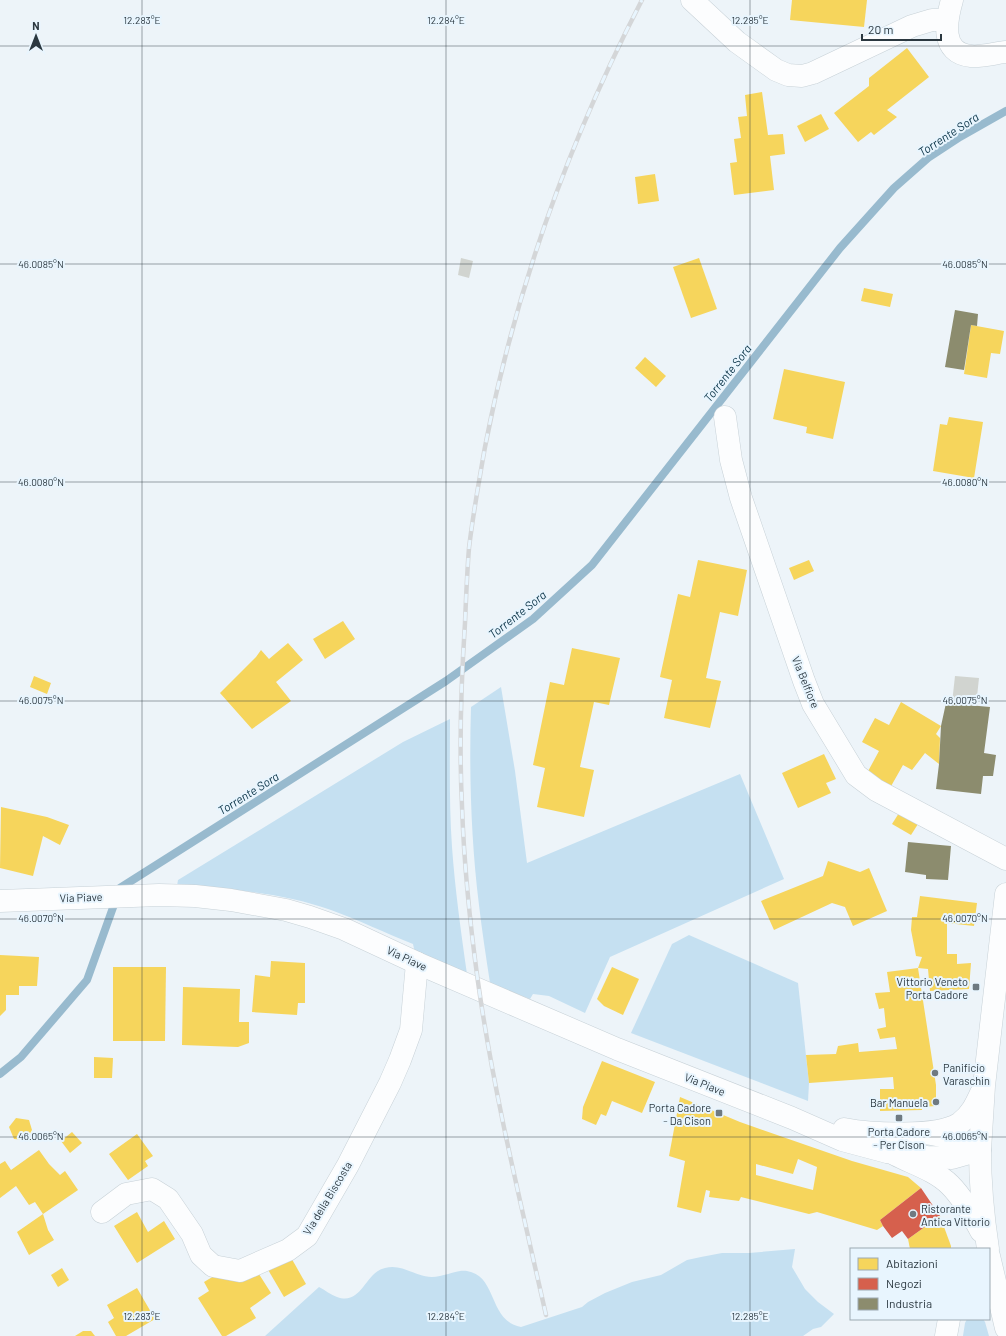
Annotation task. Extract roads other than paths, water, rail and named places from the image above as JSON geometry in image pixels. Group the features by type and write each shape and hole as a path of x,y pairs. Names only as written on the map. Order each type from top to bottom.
{"street":[{"path":"692,0 737,42 776,70 788,76 802,76 813,73 912,26 932,20 949,10"},
{"path":"949,10 946,32 955,49 970,56 1006,52"},
{"name":"Via Belfiore","path":"725,417 731,460 741,498 804,681 813,704 856,775 876,790 1006,859"},
{"path":"988,1248 983,1222 980,1185 980,1150 984,1086 1006,894"},
{"name":"Via Piave","path":"0,901 70,897 159,895 195,896 230,900 286,910 344,929 417,963 617,1049 792,1118 842,1140 888,1152 927,1158 952,1158 980,1150"},
{"name":"Via della Biscosta","path":"102,1212 126,1194 152,1189 168,1198 192,1234 201,1255 213,1266 240,1271 288,1250 307,1236 348,1165 390,1083 400,1060 411,1030 417,963"},
{"path":"921,1133 945,1129 960,1123 972,1112 984,1086"},
{"name":"Via Piave","path":"792,1118 858,1132 938,1134 955,1139 980,1150"},
{"path":"888,1152 930,1171 949,1184 968,1206 988,1248"},
{"path":"990,1257 1006,1328"},
{"path":"946,1336 949,1320"}],"waterway":[{"name":"Torrente Sora","path":"0,1074 21,1057 87,980 120,888 446,681 533,619 592,565 840,248 894,188 928,158 960,137 1006,111"}],"railway":[{"path":"546,1315 492,1066 484,1024 470,916 464,850 461,760 462,692 468,557 478,485 497,389 529,274 547,218 568,162 591,107 642,0"}],"place":[{"name":"Vittorio Veneto Porta Cadore","path":"976,987"},
{"name":"Panificio Varaschin","path":"935,1073"},
{"name":"Bar Manuela","path":"936,1102"},
{"name":"Porta Cadore - Da Cison","path":"719,1113"},
{"name":"Porta Cadore - Per Cison","path":"899,1118"},
{"name":"Ristorante Antica Vittorio","path":"913,1214"}]}
